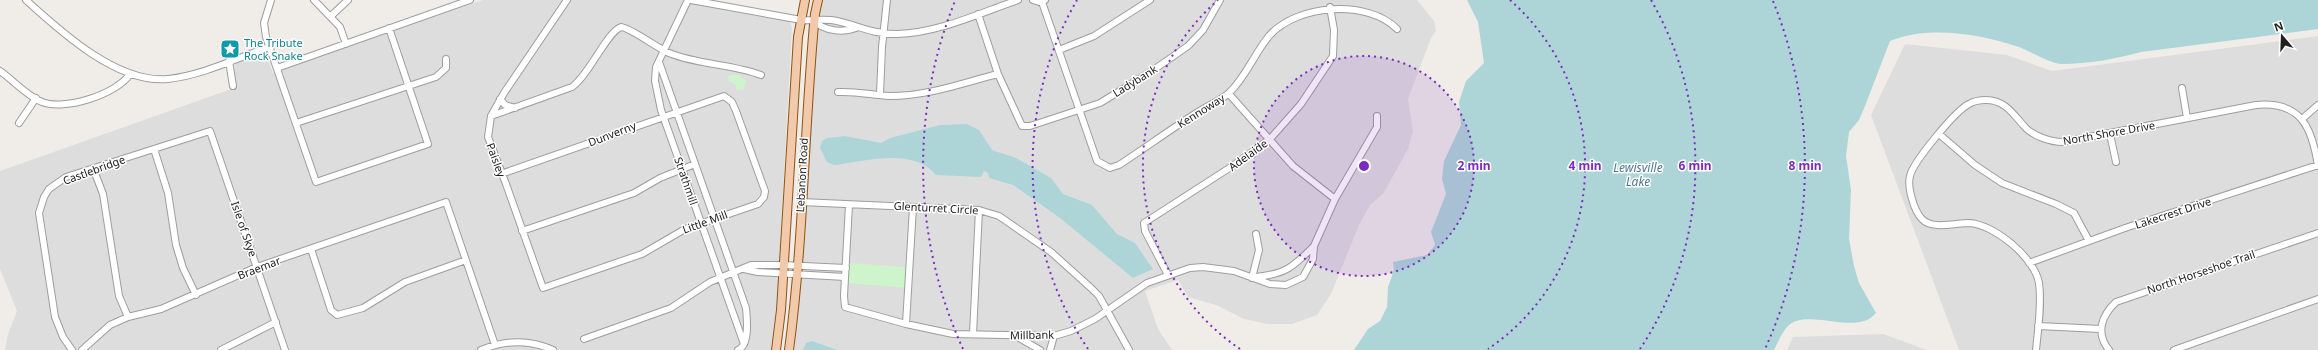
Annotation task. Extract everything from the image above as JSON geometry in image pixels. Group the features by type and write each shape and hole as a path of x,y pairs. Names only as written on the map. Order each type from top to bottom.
{"main road":[{"name":"Lebanon Road","path":"776,350 783,274 798,37 805,0"},
{"name":"Lebanon Road","path":"789,350 797,266 807,99 814,21 818,0"}],"street":[{"path":"26,0 62,33 130,74 147,78 168,79 186,76 269,47"},
{"path":"271,0 264,23 269,47 316,182 428,144 389,28"},
{"path":"314,0 331,16 341,30 346,44"},
{"path":"331,16 348,0"},
{"path":"277,68 470,0"},
{"name":"Paisley","path":"543,288 488,137 491,116 500,99 567,0"},
{"path":"690,0 801,20 814,21 827,19 856,28 883,33 908,33 926,30 1018,0"},
{"name":"Strathmill","path":"690,0 656,67 655,80 664,116 744,344"},
{"path":"880,94 883,33 887,0"},
{"path":"1033,0 1044,1 1079,110"},
{"path":"1059,50 1094,36 1150,0"},
{"name":"Ladybank","path":"998,74 1019,121 1024,127 1079,110 1112,96 1188,46 1203,30 1220,0"},
{"name":"Kennoway","path":"1079,110 1097,161 1110,168 1119,165 1228,94 1248,70 1268,37 1281,25 1306,11 1346,4 1370,6 1386,16 1397,29"},
{"name":"Adelaide","path":"1168,275 1145,232 1144,223 1234,165 1270,139 1301,104 1333,56 1334,30 1330,7"},
{"path":"838,92 853,91 907,95 941,91 998,74 978,14"},
{"path":"814,21 826,28 851,30 856,28"},
{"path":"491,116 564,90 581,81 619,28 627,29 664,51 683,58 734,67 762,75"},
{"path":"296,123 436,77 443,72 446,59"},
{"path":"229,61 233,86"},
{"name":"Strathmill","path":"659,62 678,112 746,308 748,323 744,344"},
{"path":"0,71 36,98 52,105 73,103 118,87 130,74"},
{"path":"2182,88 2187,118"},
{"path":"1228,94 1293,166 1335,199"},
{"name":"Dunverny","path":"501,174 724,96"},
{"name":"Little Mill","path":"543,288 642,254 679,232 758,204 764,197 764,192 736,111 732,102 724,96"},
{"path":"19,123 36,98"},
{"path":"500,99 504,105 515,108"},
{"name":"North Shore Drive","path":"2029,263 2010,244 1989,227 1970,223 1933,224 1922,220 1914,203 1910,177 1916,162 1956,114 1968,104 1984,100 2002,104 2017,116 2027,129 2040,137 2058,142 2075,142 2187,118 2268,104 2288,109 2302,119"},
{"path":"2318,105 2302,119 2308,127 2318,165"},
{"name":"Millbank","path":"845,277 845,307 906,324 953,334 1054,336 1071,331 1108,311 1147,283 1168,275 1203,267 1234,271 1270,284 1286,285 1303,277 1313,259 1314,246 1335,199 1378,128 1376,116"},
{"name":"Castlebridge","path":"72,350 63,337 55,317 39,213 44,197 50,189 66,177 210,131"},
{"name":"Isle of Skye","path":"210,131 285,350"},
{"path":"1939,134 1975,165 2002,183 2056,204 2074,213 2089,241"},
{"path":"2110,134 2116,162"},
{"path":"154,149 168,193 176,246 183,268 196,295"},
{"path":"522,231 634,193 660,178 695,164"},
{"name":"Lakecrest Drive","path":"2029,263 2089,241 2318,165"},
{"path":"93,168 103,194 119,296 128,316"},
{"name":"Braemar","path":"82,350 110,325 128,316 161,309 196,295 257,267 446,202 466,260"},
{"name":"Glenturret Circle","path":"801,202 979,210 999,216 1047,250 1099,296 1129,350"},
{"path":"744,269 783,274 845,277 849,205"},
{"path":"906,324 913,207"},
{"path":"972,334 979,210"},
{"name":"North Horseshoe Trail","path":"2101,329 2102,318 2116,302 2318,233"},
{"path":"1252,278 1259,250 1256,234"},
{"name":"Millbank","path":"1252,278 1285,272 1294,266 1314,246"},
{"path":"311,249 331,310 334,313 341,315 374,303 412,279 466,260 495,345"},
{"path":"2029,263 2039,283 2036,350"},
{"path":"584,338 671,308 720,278 751,265 846,268"},
{"path":"2174,350 2318,299"},
{"path":"221,350 276,322"},
{"path":"2038,326 2101,329 2108,350"},
{"path":"1015,335 1040,350"},
{"path":"1050,350 1054,336"},
{"path":"481,350 495,345 521,342 535,344 553,350"},
{"path":"738,350 744,344"}],"shaded area":[{"path":"483,0 685,0 689,3 788,20 792,27 777,301 771,350 5,350 8,334 17,311 0,269 0,171 237,87 234,73 236,61 265,51 273,73"},
{"path":"822,0 1417,0 1434,21 1436,31 1431,38 1408,99 1413,131 1408,149 1383,194 1370,205 1359,225 1331,294 1317,315 1292,324 1267,324 1244,319 1216,305 1188,297 1178,280 1145,291 1158,329 1172,350 793,350 802,263 818,15"},
{"path":"2318,36 2318,350 1959,350 1871,115 1905,44 2007,55 2052,71"},
{"path":"1883,334 1927,350 1787,350 1793,337"}],"green space":[{"path":"739,75 746,81 744,89 737,90 735,84 729,81 728,76"},
{"path":"849,263 907,267 907,288 848,283"}],"water":[{"name":"Lewisville Lake","path":"1467,0 2318,0 2318,29 2141,52 2102,61 2072,64 2062,64 2046,60 2019,47 1972,35 1937,32 1921,33 1890,41 1859,120 1849,132 1846,156 1851,190 1849,239 1854,266 1859,283 1876,313 1868,320 1845,323 1807,319 1796,321 1786,328 1774,350 1354,350 1368,329 1380,321 1387,307 1388,287 1394,270 1393,262 1427,255 1435,245 1431,232 1446,194 1442,179 1444,161 1461,125 1459,102 1466,81 1484,63 1478,22"},
{"path":"967,124 979,130 992,150 1016,158 1051,178 1063,194 1092,205 1117,234 1135,243 1153,269 1133,278 1060,218 1013,185 989,178 988,173 984,171 981,177 936,175 926,166 915,161 902,158 874,159 834,165 827,162 820,148 822,141 827,138 845,136 881,143 890,138 940,125"},
{"path":"812,341 837,350 803,350 806,343"}],"place":[{"name":"The Tribute Rock Snake","path":"230,49"}]}
